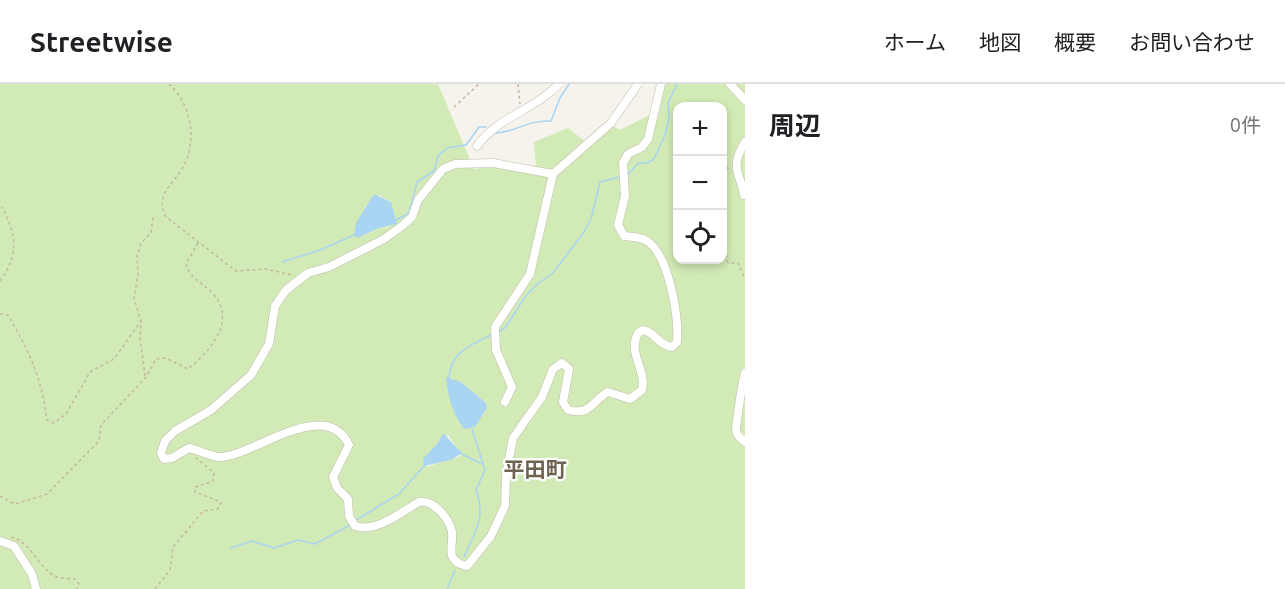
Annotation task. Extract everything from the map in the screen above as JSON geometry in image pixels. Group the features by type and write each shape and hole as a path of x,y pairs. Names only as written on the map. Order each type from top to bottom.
{"street":[{"path":"477,146 495,126 536,104 558,84"},
{"path":"505,402 512,387 496,350 496,323 530,274 553,174 611,123 638,84"},
{"path":"553,174 494,163 448,166 438,174 418,200 412,217 393,233 329,267 308,273 298,279 275,306 272,335 251,375 211,410 175,431 165,441 161,453 167,460 189,448 220,458 299,428 311,425 332,430 346,439 349,445 333,477 337,488 348,499 353,523 366,528 387,521 418,502 424,501 443,514 451,530 452,556 456,563 468,566 491,536 504,506 508,459 513,438 542,397 557,364 561,363 569,369 563,402 568,410 580,412 591,409 608,392 624,399 630,399 639,394 643,383 642,371 634,357 638,333 643,330 650,331 662,345 672,347 676,342 671,282 663,262 652,245 645,239 624,236 618,225 625,196 623,163 628,154 642,147 648,139 661,84"},
{"path":"730,84 742,98 745,107"},
{"path":"744,195 736,169 738,154 745,142"},
{"path":"745,373 741,381 741,403 736,430 745,442"},
{"path":"1,541 14,546 21,555 32,574 36,589"}],"path":[{"path":"169,84 177,91 187,110 191,142 182,170 164,192 163,209 175,226 199,241 236,271 277,270 298,279"},
{"path":"454,107 479,84"},
{"path":"518,84 522,111"},
{"path":"0,281 10,267 15,231 2,207"},
{"path":"146,377 140,338 141,321 134,298 138,275 137,256 141,243 151,233 153,217"},
{"path":"0,496 15,504 47,494 99,441 101,425 146,377 156,359 166,358 188,369 208,352 221,327 219,302 188,272 186,264 199,241"},
{"path":"727,262 738,263 745,279"},
{"path":"0,314 8,315 28,350 43,385 47,420 54,423 66,414 90,372 114,359 141,321"},
{"path":"155,589 170,570 174,547 203,511 218,509 222,502 195,492 195,487 213,481 214,473 197,460 189,448"},
{"path":"1,541 12,537 24,541 38,560 56,576 75,579 79,584 77,589"}],"green space":[{"path":"0,84 438,84 474,169 497,166 516,171 536,165 534,142 568,128 587,143 608,123 620,130 657,111 665,84 745,84 745,589 0,589","holes":["379,195 391,202 388,227 379,228 363,236 363,212 368,203","461,382 486,403 487,408 475,427","448,435 461,453 459,457 426,467 428,453"]}],"water":[{"path":"374,194 391,202 397,224 379,228 357,238 354,235 356,223"},
{"path":"446,377 461,382 486,403 487,408 475,427 464,429 456,417"},
{"path":"443,433 462,453 451,460 424,466 423,459 438,443"}],"waterway":[{"path":"496,133 510,131 535,122 551,121 560,98 569,84"},
{"path":"628,175 638,163 647,163 654,159 665,135 669,117 668,103 677,84"},
{"path":"396,220 409,213 417,182 434,171 438,156 447,148 466,145 479,127 486,127"},
{"path":"498,332 505,328 525,297 537,284 552,274 584,232 591,219 600,182 620,177"},
{"path":"282,262 320,250 354,235"},
{"path":"449,378 450,369 457,356 469,346 491,335"},
{"path":"464,557 480,516 476,490 485,470 472,429"},
{"path":"460,453 482,464"},
{"path":"356,520 399,494 424,466"},
{"path":"231,548 252,541 274,548 298,540 315,544 350,525"},
{"path":"447,589 455,570"}],"district":[{"name":"平田町","path":"535,469"}]}
